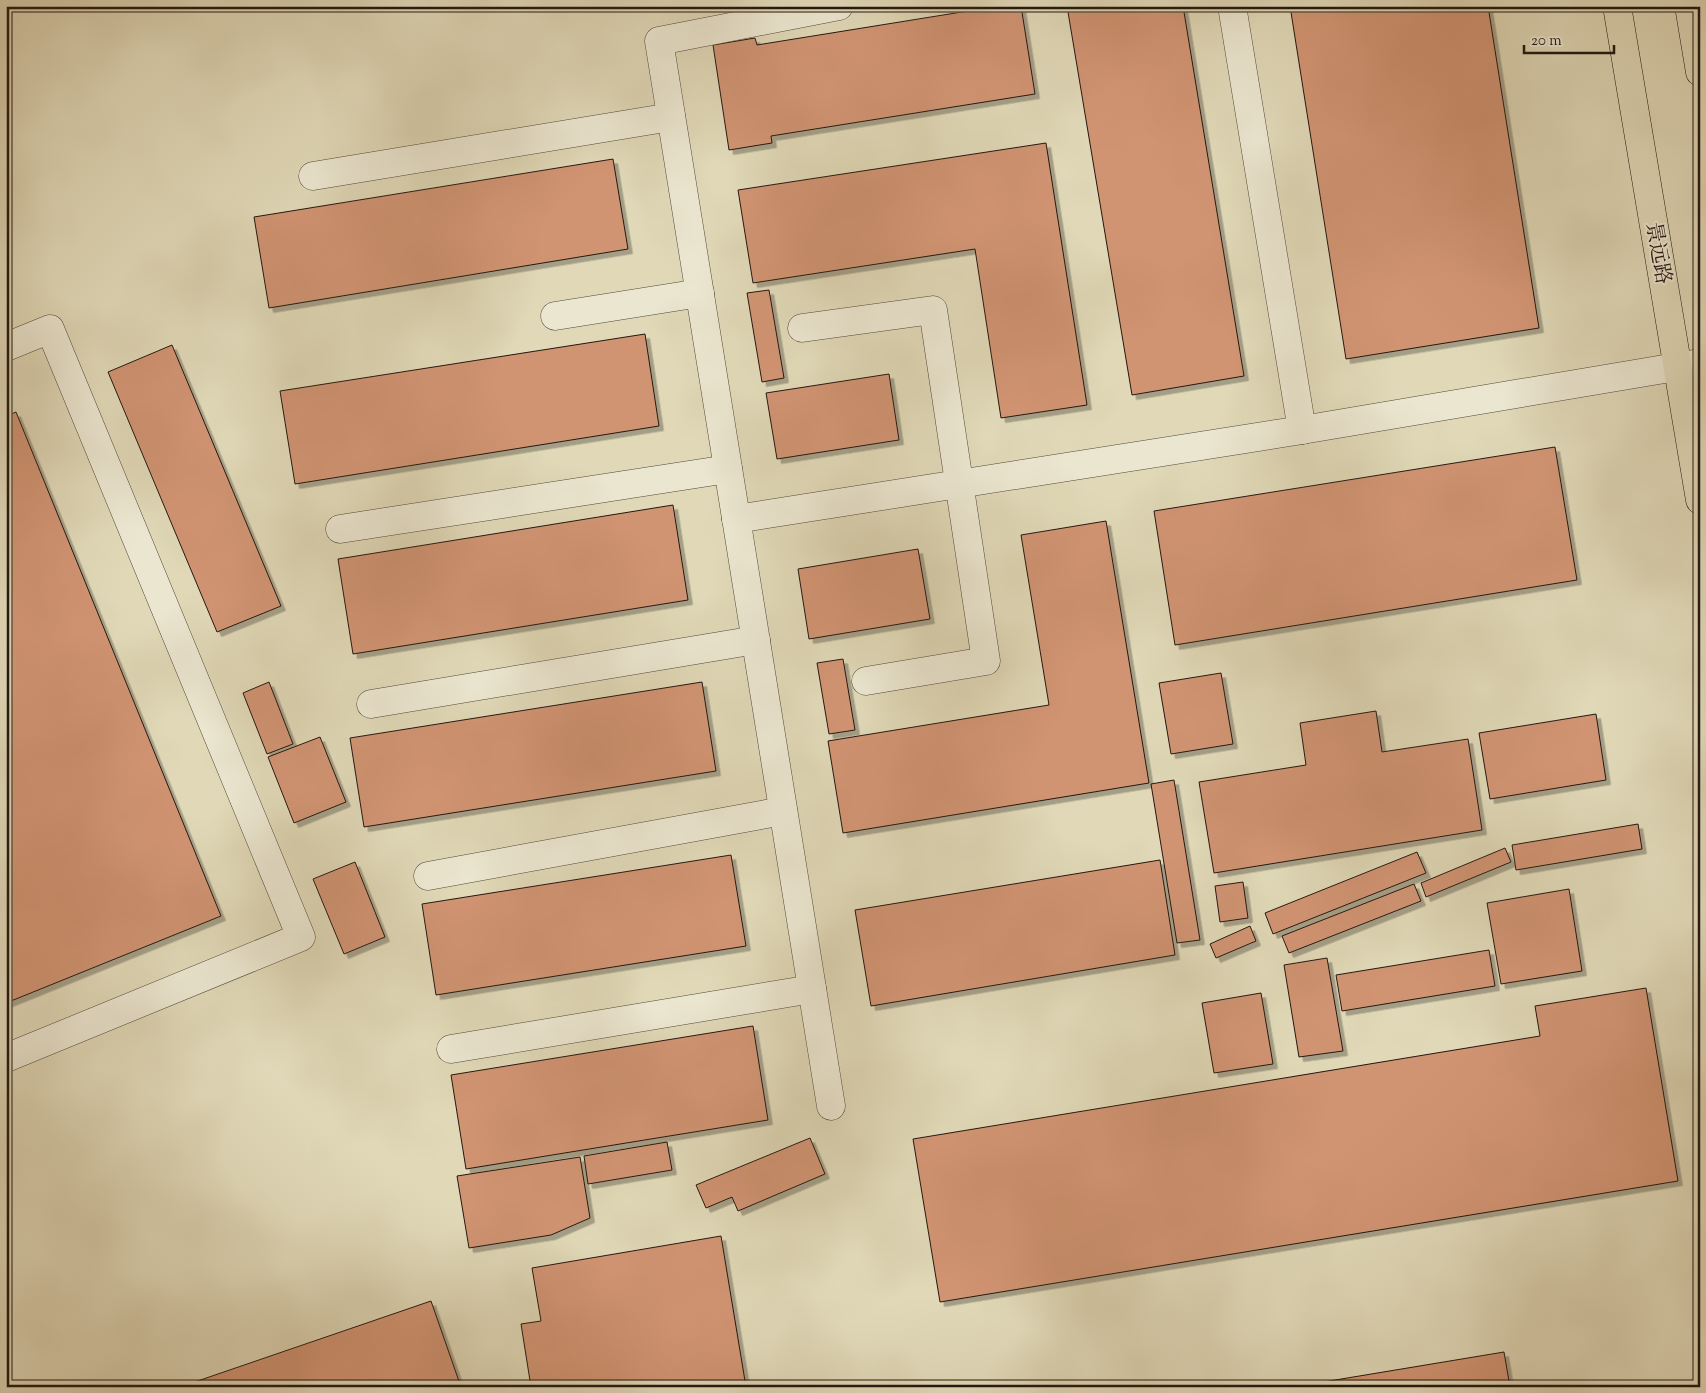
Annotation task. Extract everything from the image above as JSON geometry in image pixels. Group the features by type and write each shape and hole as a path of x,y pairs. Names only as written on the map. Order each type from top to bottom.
{"main road":[{"name":"景远路","path":"1617,6 1689,364 1700,500"},
{"path":"1689,6 1698,55"}],"street":[{"path":"831,1106 659,41 839,6"},
{"path":"1232,6 1302,430"},
{"path":"313,176 671,117"},
{"path":"555,316 700,293"},
{"path":"802,328 933,310 986,661 866,682"},
{"path":"6,347 50,329 301,937 6,1058"},
{"path":"736,519 1302,430 1689,364"},
{"path":"340,529 728,468"},
{"path":"371,704 756,640"},
{"path":"428,876 783,812"},
{"path":"451,1049 812,989"}],"building":[{"path":"999,6 1021,6 1035,94 771,136 772,143 729,150 713,45 755,38 757,45"},
{"path":"1067,6 1183,6 1244,376 1132,395"},
{"path":"1290,6 1488,6 1539,328 1346,359"},
{"path":"1046,143 1087,405 1001,418 975,249 753,283 738,190"},
{"path":"613,159 628,249 269,308 254,217"},
{"path":"769,290 784,378 762,382 747,293"},
{"path":"645,334 659,426 295,484 280,391"},
{"path":"172,345 281,606 217,632 108,372"},
{"path":"889,374 899,440 777,459 766,393"},
{"path":"16,412 221,916 6,1003 6,416"},
{"path":"1555,447 1577,580 1175,645 1154,511"},
{"path":"673,505 688,600 353,654 338,559"},
{"path":"1106,521 1149,783 843,833 828,741 1049,705 1021,535"},
{"path":"918,549 930,619 809,639 798,569"},
{"path":"843,659 855,730 829,734 817,663"},
{"path":"1221,673 1233,744 1171,754 1159,683"},
{"path":"269,682 293,744 267,754 243,693"},
{"path":"702,682 716,771 364,827 350,738"},
{"path":"1376,711 1382,752 1468,739 1482,830 1214,873 1199,782 1306,765 1300,723"},
{"path":"1596,714 1606,780 1490,799 1479,733"},
{"path":"320,737 346,802 294,823 268,757"},
{"path":"1174,780 1200,940 1177,943 1151,784"},
{"path":"1638,824 1642,849 1516,870 1512,845"},
{"path":"1505,848 1511,862 1426,897 1421,883"},
{"path":"1417,852 1426,873 1273,934 1265,913"},
{"path":"731,855 746,946 436,995 422,904"},
{"path":"1160,860 1175,955 871,1006 855,910"},
{"path":"355,862 385,937 344,954 313,879"},
{"path":"1243,882 1248,918 1220,922 1215,886"},
{"path":"1414,884 1421,901 1289,953 1282,936"},
{"path":"1569,889 1582,971 1501,984 1487,903"},
{"path":"1250,926 1256,941 1216,958 1210,944"},
{"path":"1489,950 1495,986 1342,1011 1336,975"},
{"path":"1327,958 1343,1051 1299,1057 1284,965"},
{"path":"1646,988 1678,1181 940,1302 913,1139 1540,1036 1535,1006"},
{"path":"1261,993 1273,1064 1214,1073 1202,1003"},
{"path":"753,1026 768,1120 466,1169 451,1075"},
{"path":"810,1138 825,1174 738,1211 732,1197 706,1208 696,1185"},
{"path":"667,1142 672,1170 588,1184 584,1156"},
{"path":"580,1157 590,1218 551,1235 469,1248 457,1176"},
{"path":"721,1236 746,1387 531,1387 521,1324 541,1321 532,1268"},
{"path":"431,1301 461,1387 180,1387"},
{"path":"1504,1352 1510,1387 1293,1387"}]}
